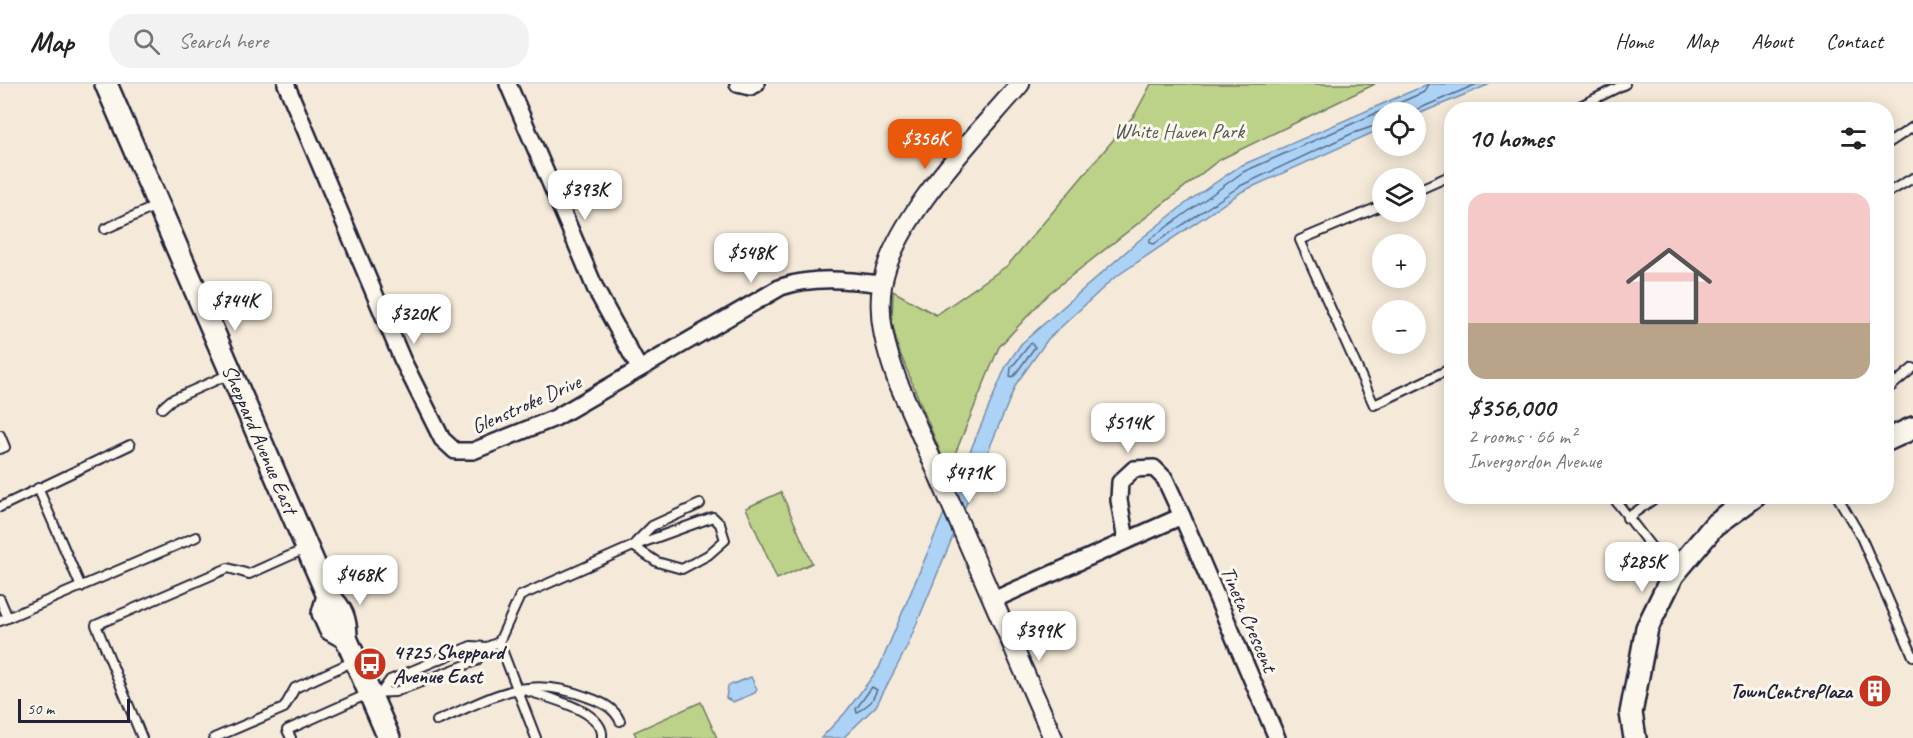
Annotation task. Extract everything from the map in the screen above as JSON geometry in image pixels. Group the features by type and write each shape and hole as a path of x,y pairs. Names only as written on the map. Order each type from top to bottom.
{"main road":[{"name":"Sheppard Avenue East","path":"106,84 328,596 323,613 330,629 346,638 356,660 376,692 389,738"},
{"path":"1894,437 1913,428"},
{"path":"1635,738 1631,713 1647,628 1673,575 1714,526 1744,504"}],"street":[{"name":"Glenstroke Drive","path":"286,84 402,359 442,438 455,451 473,451 555,418 781,287 801,280 846,280 882,284"},
{"path":"508,84 596,290 639,368"},
{"path":"738,84 750,87 756,84"},
{"path":"1020,84 936,185 893,251 882,284 880,321 884,342 897,380 962,534 1053,738"},
{"name":"Tineta Crescent","path":"1126,540 1119,500 1120,482 1134,469 1154,468 1165,478 1277,738"},
{"path":"993,600 1182,516"}],"lane":[{"path":"1588,102 1625,84"},
{"path":"1894,139 1913,127"},
{"path":"1894,188 1913,176"},
{"path":"1426,187 1444,179"},
{"path":"105,229 159,205"},
{"path":"1372,210 1300,240 1374,405 1444,372"},
{"path":"1894,384 1913,368"},
{"path":"162,408 171,400 232,374"},
{"path":"0,435 6,447 0,450"},
{"path":"0,507 130,445"},
{"path":"38,488 81,587"},
{"path":"633,546 652,526 700,504"},
{"path":"1617,504 1673,575"},
{"path":"1627,518 1647,504"},
{"path":"1841,504 1861,537 1913,656"},
{"path":"291,738 287,730 376,692 390,680 471,646 487,647 499,642 520,596 633,546 713,517 720,524 725,540 708,555 682,569 657,562 633,546"},
{"path":"0,599 4,620 196,537"},
{"path":"142,738 96,626 228,568 249,574 307,548"},
{"path":"499,642 536,738"},
{"path":"376,692 395,692 476,661 487,647"},
{"path":"214,738 284,708 295,688 356,660"},
{"path":"516,688 588,713 598,721 602,738"},
{"path":"437,721 516,688 563,688 615,710 620,720"}],"green space":[{"name":"White Haven Park","path":"1151,84 1375,84 1219,160 1048,294 999,347 948,471 898,348 892,322 893,291 936,315 1008,265 1135,114"},
{"path":"781,492 812,563 777,579 746,508"},
{"path":"701,702 717,738 637,738 634,732"}],"water":[{"path":"1428,84 1490,84 1426,111 1426,102 1387,102"},
{"path":"1372,108 1372,133 1243,191 1114,278 1048,339 1016,384 907,647 876,706 843,738 821,738 845,713 879,668 1006,366 1021,344 1137,242 1190,200 1240,166"},
{"path":"751,677 757,689 755,693 733,702 726,698 728,686"}],"place":[{"name":"4725 Sheppard Avenue East","path":"370,664"},
{"name":"TownCentrePlaza","path":"1875,691"}]}
